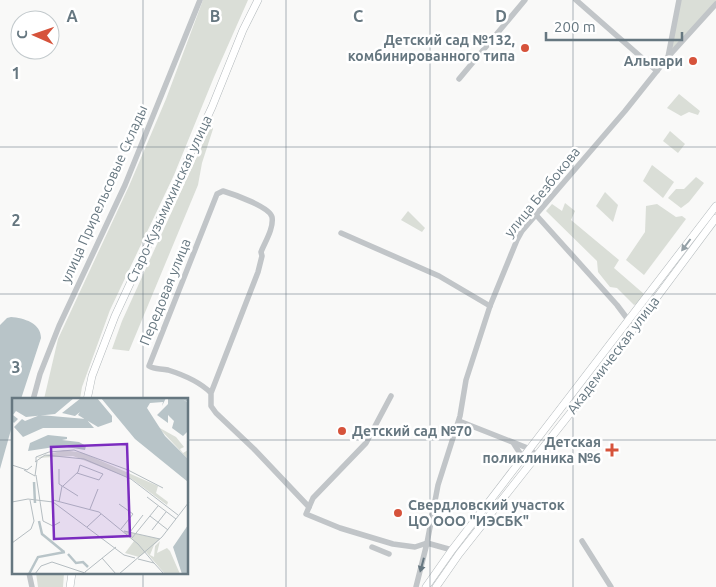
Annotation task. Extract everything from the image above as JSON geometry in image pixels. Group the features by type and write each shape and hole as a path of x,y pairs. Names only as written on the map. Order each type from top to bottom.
{"main road":[{"name":"Старо-Кузьмихинская улица","path":"87,398 92,376 115,316 212,107 243,30 258,0"},
{"path":"426,587 452,550 716,206"},
{"name":"Академическая улица","path":"436,587 459,554 549,441 716,218"},
{"path":"542,433 549,441"},
{"path":"70,587 72,574"}],"street":[{"name":"улица Прирельсовые Склады","path":"34,398 40,374 59,326 125,185 200,0"},
{"path":"459,79 525,0"},
{"path":"576,0 657,71"},
{"name":"улица Безбокова","path":"668,57 679,0"},
{"name":"улица Безбокова","path":"416,587 428,543 438,486 459,421 466,380 490,306 510,254 522,231 537,216 668,57 716,4"},
{"name":"Передовая улица","path":"223,191 267,210 272,218 272,224 261,252 262,256 258,272 211,393 201,384 166,369 157,369 149,366 217,194 223,191"},
{"path":"537,216 629,321 633,330"},
{"path":"522,231 532,225 544,223"},
{"path":"342,233 438,276 490,306"},
{"path":"211,393 211,406 216,413 254,449 309,508"},
{"path":"391,396 366,443 313,498 306,514 370,538 406,547 415,547 428,543 452,550"},
{"path":"459,421 530,449 537,456"},
{"path":"514,444 523,458"},
{"path":"582,541 611,587"},
{"path":"372,547 389,554"},
{"path":"29,574 32,587"}],"shaded area":[{"path":"203,0 248,0 174,175 110,310 82,387 80,398 44,398 58,339 129,186 166,99"},
{"path":"679,0 716,0 716,4 668,57"},
{"path":"679,94 700,111 698,115 689,112 681,116 667,108"},
{"path":"213,121 213,129 202,163 198,185 129,351 112,349 122,321"},
{"path":"670,131 685,144 678,153 663,141"},
{"path":"652,165 674,182 663,198 643,181"},
{"path":"696,177 704,183 689,202 681,208 668,198 676,189 684,189"},
{"path":"605,192 618,205 613,222 596,206"},
{"path":"565,203 575,211 571,220 619,260 614,268 644,294 643,300 634,305 617,288 610,287 598,272 597,261 546,211 552,204 562,211"},
{"path":"657,204 676,217 682,216 686,219 644,275 626,260 645,232 646,206"},
{"path":"408,211 425,228 422,232 401,220"},
{"path":"11,317 31,322 38,329 41,338 21,398 12,398 12,426 0,469 0,325 7,318"},
{"path":"36,574 64,574 63,587 38,587"}],"place":[{"name":"Детский сад №132, комбинированного типа","path":"525,48"},
{"name":"Альпари","path":"693,61"},
{"name":"Детский сад №70","path":"342,431"},
{"name":"Детская поликлиника №6","path":"612,450"},
{"name":"Свердловский участок ЦО ООО \"ИЭСБК\"","path":"398,513"}]}
